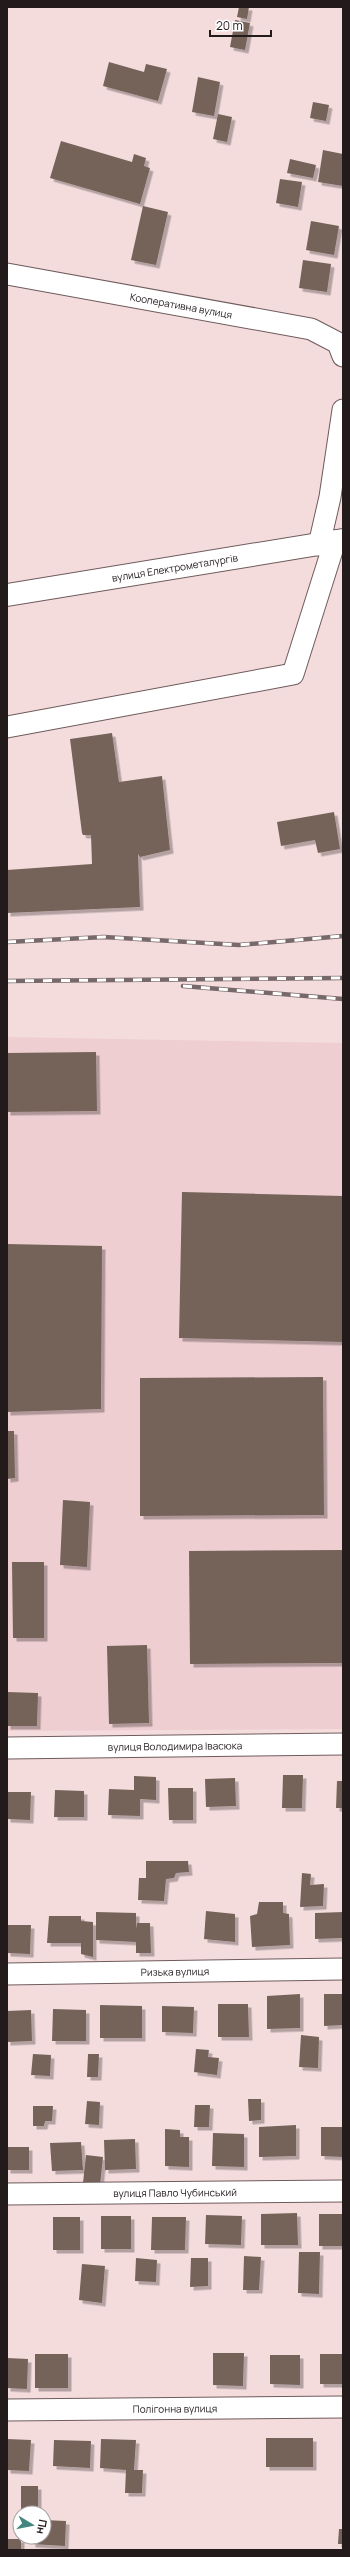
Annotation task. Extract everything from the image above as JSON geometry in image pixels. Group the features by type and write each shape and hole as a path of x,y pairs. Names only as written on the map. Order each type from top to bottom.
{"main road":[{"name":"вулиця Електрометалургів","path":"7,595 332,542"}],"street":[{"name":"Кооперативна вулиця","path":"7,274 311,329 338,343 343,356"},
{"path":"7,727 293,674 332,542 330,497 343,410"},
{"name":"вулиця Володимира Івасюка","path":"7,1748 343,1744"},
{"name":"Ризька вулиця","path":"7,1974 343,1969"},
{"name":"вулиця Павло Чубинський","path":"7,2194 343,2191"},
{"name":"Полігонна вулиця","path":"7,2410 343,2407"}],"shaded area":[{"path":"7,1037 343,1043 343,1729 7,1731"}],"building":[{"path":"239,7 249,7 247,19 237,17"},
{"path":"235,20 250,23 245,50 230,47"},
{"path":"109,62 144,72 146,64 167,69 158,101 103,86"},
{"path":"198,77 220,82 214,116 192,112"},
{"path":"313,102 329,105 326,121 310,118"},
{"path":"218,114 232,117 227,142 213,139"},
{"path":"61,141 132,162 134,154 146,158 144,166 150,168 140,204 50,178"},
{"path":"323,150 343,154 343,186 318,182"},
{"path":"290,159 316,165 313,178 287,173"},
{"path":"280,179 302,182 298,207 276,203"},
{"path":"143,206 168,212 156,265 131,260"},
{"path":"311,221 339,226 334,255 306,250"},
{"path":"303,260 331,264 327,292 299,288"},
{"path":"112,733 119,782 162,776 170,850 140,857 138,854 140,907 7,913 7,870 92,864 91,835 83,835 82,833 70,739"},
{"path":"334,812 340,849 318,853 315,840 281,846 277,822"},
{"path":"96,1052 97,1111 7,1112 7,1053"},
{"path":"182,1192 343,1196 343,1342 179,1338"},
{"path":"7,1244 102,1246 101,1409 7,1412"},
{"path":"323,1377 324,1515 140,1516 140,1378"},
{"path":"7,1431 14,1431 15,1478 7,1479"},
{"path":"63,1500 90,1502 87,1567 60,1565"},
{"path":"343,1550 343,1663 190,1664 189,1551"},
{"path":"12,1562 44,1562 44,1638 13,1638"},
{"path":"147,1645 149,1723 109,1724 107,1646"},
{"path":"7,1692 38,1693 37,1726 7,1726"},
{"path":"283,1775 303,1775 302,1808 282,1808"},
{"path":"134,1776 156,1777 156,1800 140,1799 140,1816 108,1815 109,1789 134,1790"},
{"path":"235,1778 236,1806 206,1807 205,1779"},
{"path":"337,1781 343,1781 343,1808 336,1808"},
{"path":"168,1788 193,1788 193,1820 169,1820"},
{"path":"55,1790 84,1791 84,1817 54,1817"},
{"path":"7,1792 31,1792 30,1820 7,1819"},
{"path":"146,1861 188,1861 189,1872 176,1873 174,1878 166,1879 164,1901 138,1900 139,1878 146,1878"},
{"path":"302,1873 311,1874 310,1885 324,1884 323,1906 300,1907"},
{"path":"259,1902 283,1902 283,1913 289,1914 290,1945 252,1947 250,1916 257,1914"},
{"path":"206,1911 235,1914 235,1942 204,1939"},
{"path":"96,1912 136,1913 136,1929 137,1923 150,1923 151,1953 136,1953 136,1942 96,1940"},
{"path":"343,1912 343,1938 315,1939 315,1913"},
{"path":"49,1916 81,1916 81,1921 93,1922 93,1957 81,1954 81,1943 47,1943"},
{"path":"7,1925 31,1925 30,1954 7,1953"},
{"path":"300,1994 300,2028 267,2029 267,1996"},
{"path":"324,1994 343,1994 343,2025 324,2026"},
{"path":"218,2004 248,2004 249,2037 218,2037"},
{"path":"100,2005 142,2006 142,2038 100,2038"},
{"path":"162,2006 194,2007 193,2033 162,2032"},
{"path":"53,2009 86,2010 86,2041 52,2041"},
{"path":"31,2010 32,2041 7,2042 7,2011"},
{"path":"301,2035 319,2037 318,2068 299,2067"},
{"path":"196,2049 209,2050 208,2057 219,2058 217,2075 194,2072"},
{"path":"33,2054 51,2055 50,2076 31,2075"},
{"path":"88,2054 99,2054 98,2077 87,2077"},
{"path":"248,2099 261,2099 261,2120 249,2121"},
{"path":"87,2101 100,2102 99,2125 85,2124"},
{"path":"195,2105 210,2105 209,2127 194,2127"},
{"path":"33,2106 53,2106 52,2121 45,2121 44,2126 33,2126"},
{"path":"296,2125 296,2156 259,2157 259,2127"},
{"path":"321,2127 343,2127 343,2157 321,2156"},
{"path":"165,2129 180,2130 180,2137 189,2137 189,2167 165,2166"},
{"path":"213,2133 244,2134 244,2167 212,2166"},
{"path":"135,2139 136,2169 105,2170 104,2140"},
{"path":"81,2142 83,2170 52,2171 50,2143"},
{"path":"7,2147 29,2147 29,2170 7,2170"},
{"path":"86,2155 103,2157 100,2185 83,2183"},
{"path":"297,2213 298,2245 261,2245 261,2214"},
{"path":"319,2214 343,2214 343,2246 319,2246"},
{"path":"206,2215 242,2216 241,2245 205,2244"},
{"path":"101,2216 131,2216 131,2249 101,2249"},
{"path":"53,2217 80,2217 80,2250 53,2250"},
{"path":"152,2217 186,2217 185,2250 151,2250"},
{"path":"299,2252 320,2252 319,2294 298,2293"},
{"path":"244,2256 261,2257 259,2290 243,2290"},
{"path":"136,2258 157,2260 156,2282 135,2281"},
{"path":"191,2258 208,2258 208,2286 190,2287"},
{"path":"82,2264 105,2266 102,2303 79,2300"},
{"path":"213,2353 244,2353 243,2386 213,2385"},
{"path":"35,2354 68,2354 68,2388 35,2388"},
{"path":"320,2354 343,2354 343,2384 320,2384"},
{"path":"270,2355 300,2355 300,2385 270,2384"},
{"path":"7,2358 28,2359 27,2389 7,2388"},
{"path":"266,2438 313,2438 313,2467 266,2467"},
{"path":"7,2439 31,2440 29,2471 7,2470"},
{"path":"101,2439 136,2440 134,2470 143,2470 142,2493 125,2493 126,2470 100,2468"},
{"path":"54,2440 91,2441 90,2468 53,2466"},
{"path":"21,2486 38,2486 38,2505 21,2505"},
{"path":"52,2520 66,2521 65,2546 48,2545 52,2545"},
{"path":"339,2529 343,2529 343,2544 338,2544"},
{"path":"7,2539 12,2539 12,2545 21,2545 21,2550 7,2550"}],"railway":[{"path":"7,942 104,937 239,945 343,936"},
{"path":"7,981 343,978"},
{"path":"183,986 343,999"}]}
